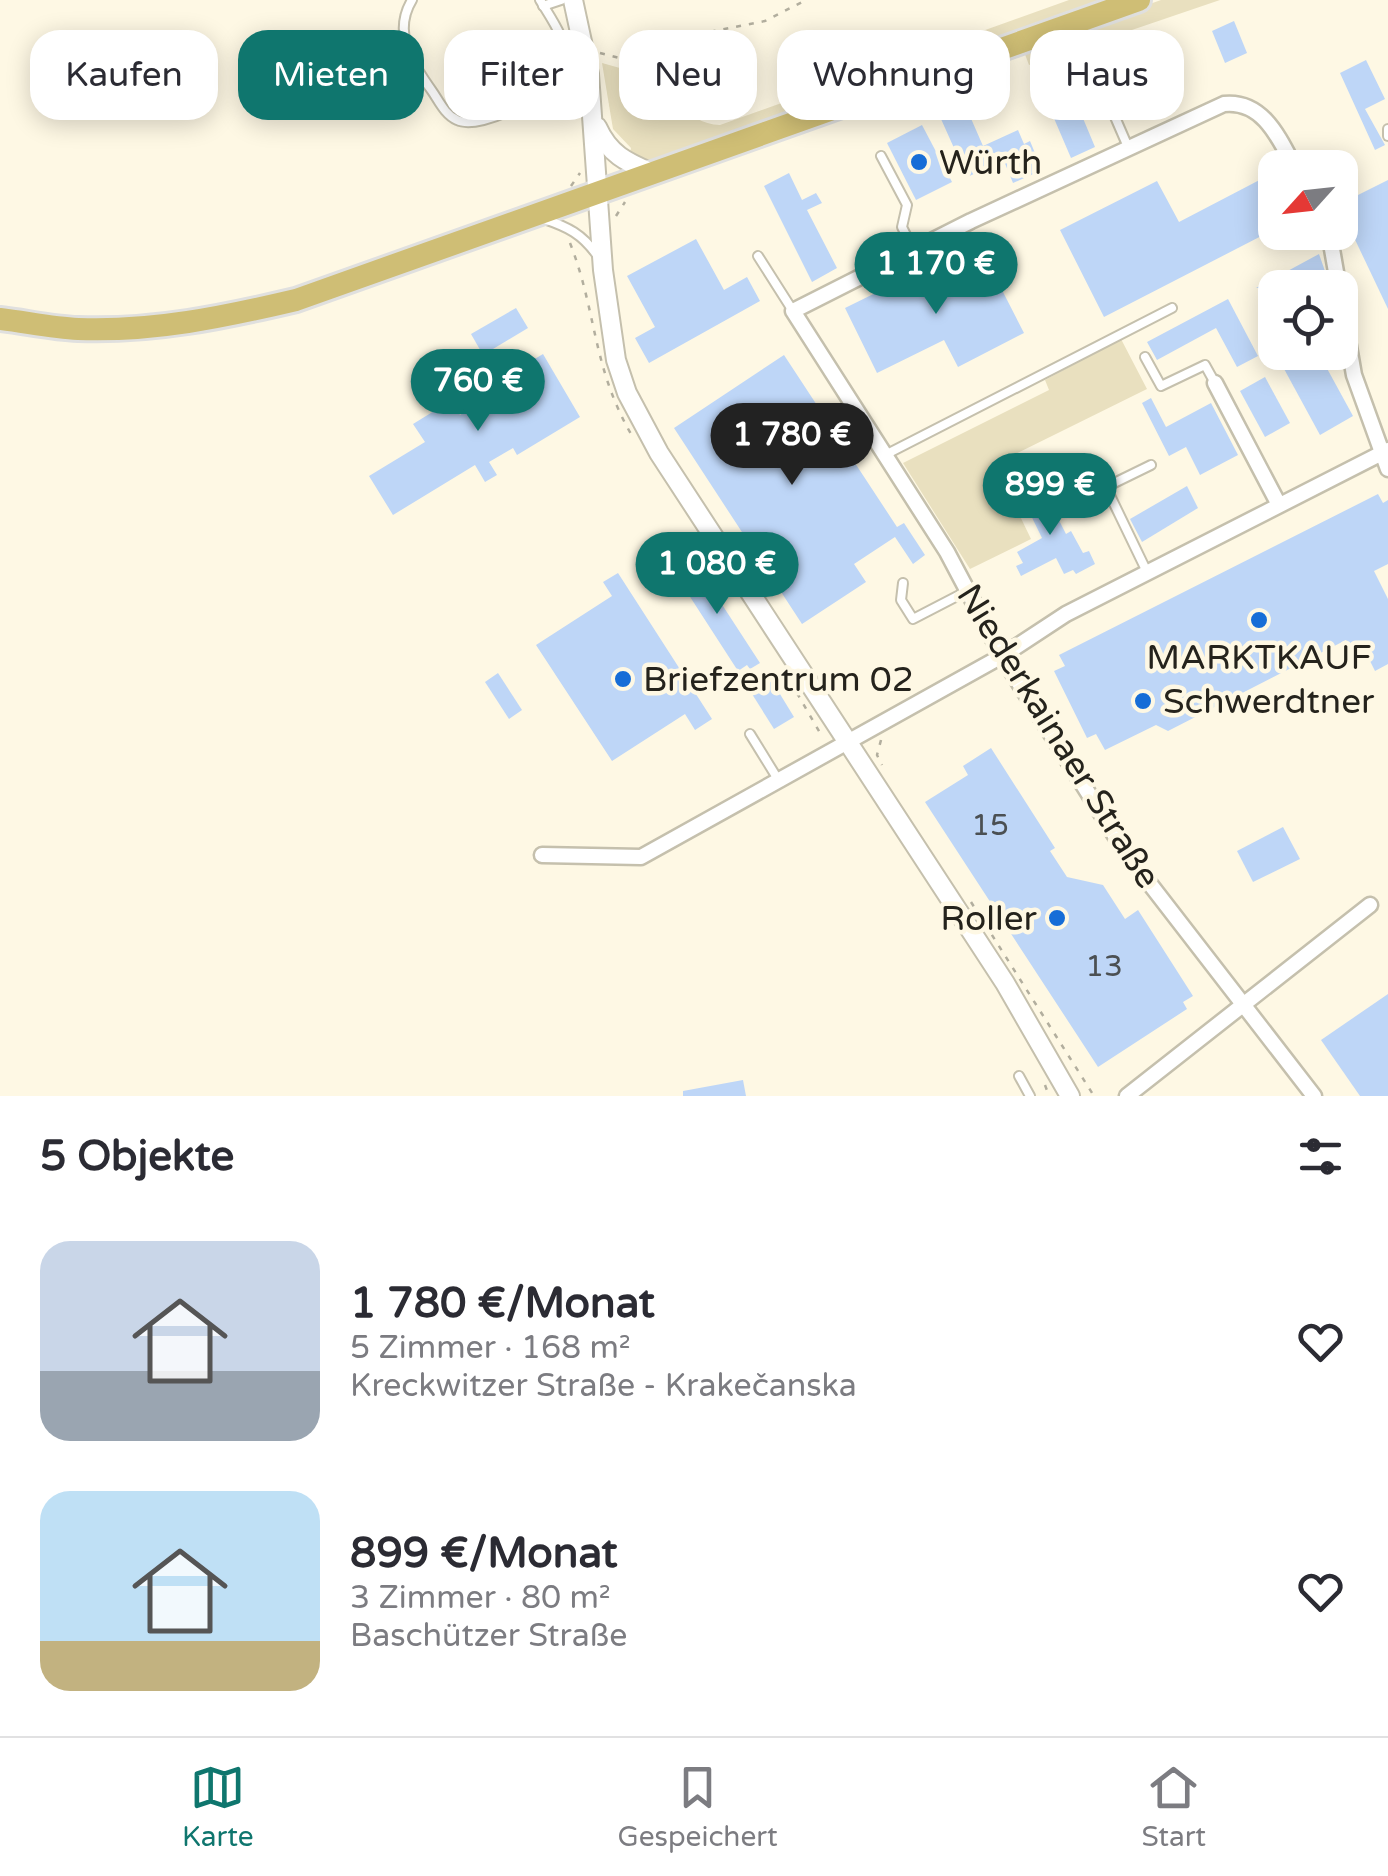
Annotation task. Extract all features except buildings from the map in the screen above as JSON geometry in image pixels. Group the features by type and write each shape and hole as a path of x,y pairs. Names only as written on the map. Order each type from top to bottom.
{"main road":[{"path":"0,319 77,329 155,327 296,300 1139,0"}],"street":[{"path":"573,0 580,30"},
{"path":"794,311 1204,112 1237,103 1261,116 1283,150"},
{"path":"593,120 609,189 603,270 616,360 641,422 840,747 1005,983 1070,1096"},
{"path":"594,120 604,143 621,160 652,173"},
{"path":"1333,250 1346,342 1388,468"},
{"name":"Niederkainaer Straße","path":"794,311 969,590 1002,656 1126,853 1314,1096"},
{"path":"1215,383 1278,503"},
{"path":"542,855 641,857 1002,656 1025,638 1278,503 1384,452"},
{"path":"1128,1096 1370,906"}],"lane":[{"path":"412,0 403,18 404,43 412,63 447,113 458,121 476,124 549,90 558,80 566,61 562,40 541,3 561,0"},
{"path":"1117,120 1128,147"},
{"path":"881,156 907,205 902,227 913,250"},
{"path":"535,216 586,240 603,270"},
{"path":"758,256 794,311"},
{"path":"885,455 1172,308"},
{"path":"1145,357 1161,386 1205,365 1215,383"},
{"path":"1147,572 1106,488 1152,464"},
{"path":"904,583 901,600 913,619 969,590"},
{"path":"750,734 780,781"},
{"path":"1018,1076 1030,1096"}],"path":[{"path":"599,52 630,61 699,34 765,21 806,0"},
{"path":"575,201 570,183 585,164"},
{"path":"609,189 625,203 612,222"},
{"path":"577,233 569,240 587,288 598,364 612,400 638,446"},
{"path":"795,691 840,747"},
{"path":"873,728 881,740 877,755 887,777"},
{"path":"971,902 1094,1096"}],"shaded area":[{"path":"1069,0 1118,0 1010,37 1010,30 985,30"},
{"path":"1161,0 1220,0 1132,30 1077,30"},
{"path":"1030,47 1030,65 1029,65 1023,49"},
{"path":"602,63 619,68 619,120 701,120 720,125 734,120 757,120 757,112 777,105 777,117 647,162 629,157 631,148 613,129"},
{"path":"1121,339 1147,389 995,464 1031,539 970,569 903,463 1049,390 1045,380"}],"place":[{"name":"Würth","path":"919,162"},
{"name":"MARKTKAUF","path":"1259,620"},
{"name":"Briefzentrum 02","path":"623,679"},
{"name":"Schwerdtner","path":"1143,701"},
{"name":"Roller","path":"1057,918"}]}
